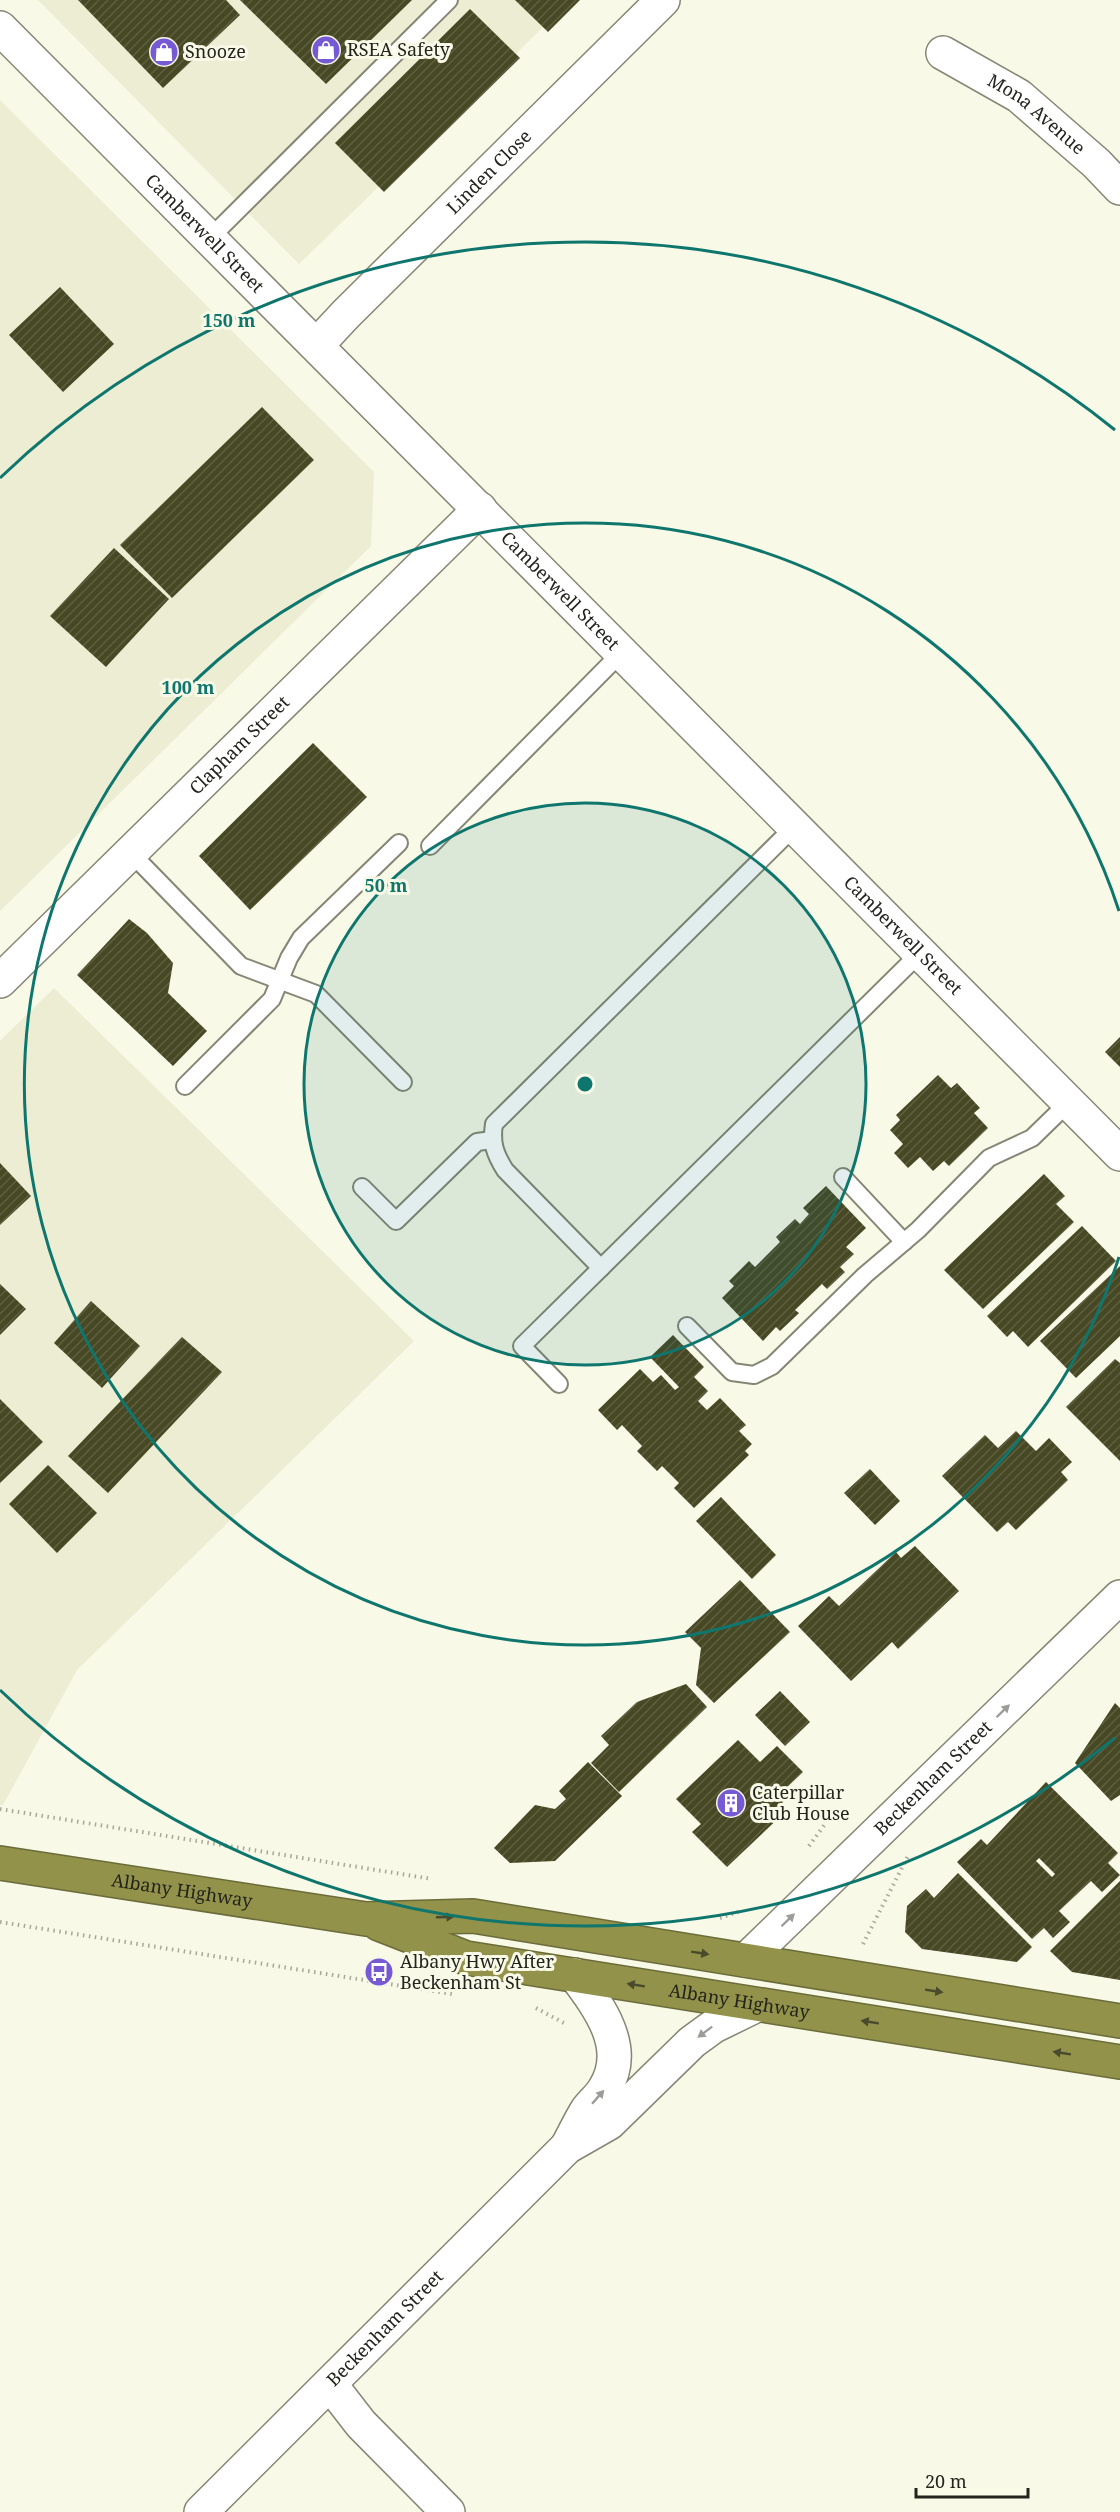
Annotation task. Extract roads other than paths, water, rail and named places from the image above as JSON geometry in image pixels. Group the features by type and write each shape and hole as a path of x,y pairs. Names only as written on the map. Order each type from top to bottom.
{"highway":[{"name":"Albany Highway","path":"0,1863 366,1919 473,1916 1120,2021"},
{"name":"Albany Highway","path":"366,1919 466,1958 1120,2062"}],"street":[{"name":"Linden Close","path":"317,345 663,0"},
{"name":"Camberwell Street","path":"0,28 1120,1154"},
{"name":"Mona Avenue","path":"943,53 1019,96 1096,163 1120,188"},
{"name":"Clapham Street","path":"0,981 480,509"},
{"name":"Beckenham Street","path":"746,1960 1120,1597"},
{"name":"Beckenham Street","path":"201,2512 567,2146 588,2109 605,2089 615,2061 614,2047 607,2024 596,2003 575,1975"},
{"name":"Beckenham Street","path":"567,2146 609,2123 692,2042 714,2026 757,2005"},
{"path":"330,2384 361,2424 448,2512"}],"lane":[{"path":"210,238 449,0"},
{"path":"430,846 622,652"},
{"path":"601,1268 505,1170 496,1154 492,1140 494,1124 795,826"},
{"path":"185,1086 272,999 301,938 399,843"},
{"path":"131,853 241,966 316,994 403,1082"},
{"path":"559,1384 522,1346 921,952"},
{"path":"687,1326 732,1372 754,1375 772,1366 865,1275 904,1242 989,1158 1032,1138 1069,1102"},
{"path":"362,1187 396,1221 477,1142 492,1140"},
{"path":"843,1178 904,1242"}],"place":[{"name":"RSEA Safety","path":"326,50"},
{"name":"Snooze","path":"164,52"},
{"name":"Caterpillar Club House","path":"731,1803"},
{"name":"Albany Hwy After Beckenham St","path":"379,1972"}]}
